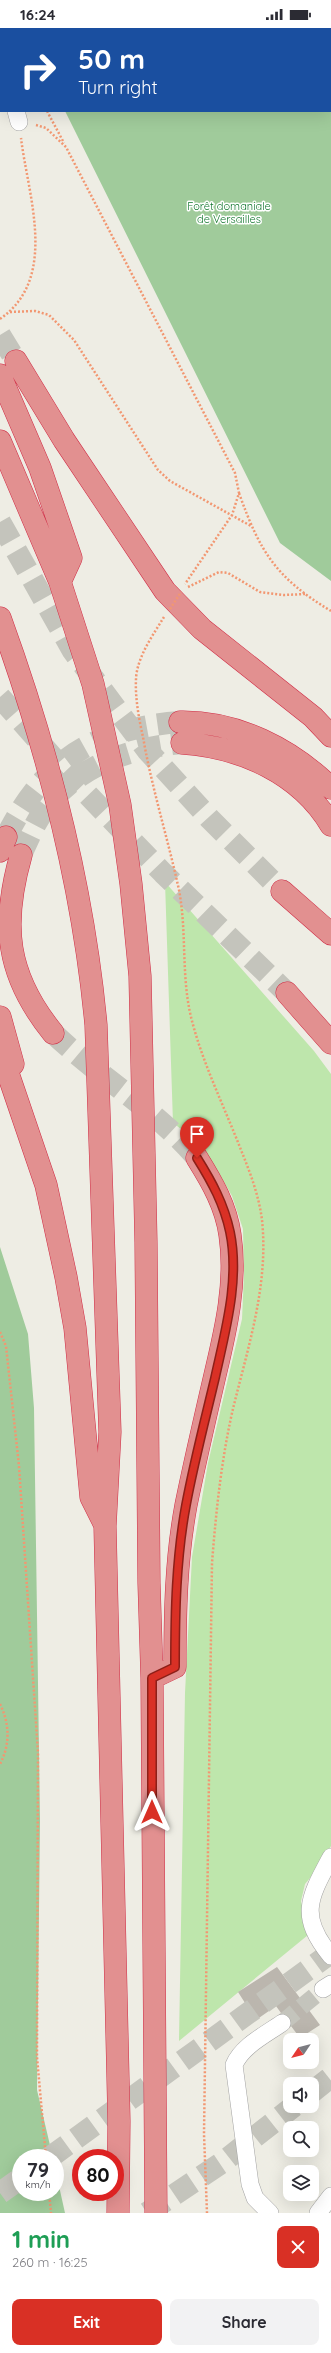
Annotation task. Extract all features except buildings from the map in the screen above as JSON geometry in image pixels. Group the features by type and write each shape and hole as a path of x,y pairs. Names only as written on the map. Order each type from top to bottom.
{"highway":[{"path":"16,361 72,453 165,591 202,629 313,717 331,736"},
{"path":"0,375 40,468 71,558 60,582"},
{"path":"0,441 60,582 93,684 120,805 131,884 140,976 146,1242 149,1583 152,1678 156,2213"},
{"path":"0,618 28,695 53,785 80,901 90,961 96,1025 102,1155 110,1424 105,1526 119,2121 118,2213"},
{"path":"180,722 195,722 227,728 280,748 299,761 331,788"},
{"path":"182,743 198,744 235,753 276,771 312,800 331,825"},
{"path":"21,855 10,903 9,927 12,951 16,971 28,996 39,1015 54,1033"},
{"path":"282,891 331,934"},
{"path":"287,993 331,1043"},
{"path":"0,1017 46,1186 75,1328 91,1497 105,1526"},
{"path":"0,1050 46,1186"},
{"path":"152,1678 175,1667 175,1605 179,1549 196,1461 223,1341 231,1291 232,1252 224,1211 217,1192 197,1158"},
{"path":"104,2149 119,2121"},
{"path":"104,2201 104,2213"}],"street":[{"path":"331,1857 316,1882 309,1903 310,1917 315,1931 331,1956"},
{"path":"270,2213 255,2198 250,2184 234,2065 238,2057 245,2049 282,2023"},
{"path":"318,2213 331,2196"}],"path":[{"path":"48,112 230,459 235,472 239,493 251,526 267,557 286,578 305,594 331,611"},
{"path":"18,117 46,128 66,147"},
{"path":"0,319 10,312 25,288 31,273 36,247 35,228 18,117"},
{"path":"10,312 35,311 49,314 77,344 158,470 170,481 251,526"},
{"path":"139,666 149,642 232,515 239,493"},
{"path":"181,592 198,581 219,572 228,573 260,592 271,595 305,594"},
{"path":"0,1332 6,1346 19,1466 38,1753 37,2057 45,2149"},
{"path":"0,1704 8,1730 7,1750 0,1764"},
{"path":"50,2201 51,2213"}],"green space":[{"name":"Forêt domaniale de Versailles","path":"65,112 331,112 331,581 280,543"},
{"path":"165,882 314,1051 331,1074 331,1846 320,1866 305,1884 301,1901 308,1935 179,2041 185,1693 192,1557 208,1463 242,1319 244,1275 243,1229 232,1196 216,1168 197,1141 173,1123"},
{"path":"0,1247 28,1334 34,1408 40,1821 37,2090 51,2149 12,2149 12,2201 62,2201 65,2213 0,2213"}],"tunnel":[{"path":"0,335 16,361"},
{"path":"0,522 73,651 147,750 210,819 282,891"},
{"path":"0,697 64,770 163,873 287,993"},
{"path":"6,837 21,810 38,787 56,768 75,753 97,741 122,732 149,726 180,722"},
{"path":"21,855 40,816 57,795 72,782 88,771 123,755 143,749 182,743"},
{"path":"53,1033 163,1124 181,1140 197,1158"},
{"path":"61,2149 331,1953"},
{"path":"282,2023 323,1989"},
{"path":"319,2086 331,2077"},
{"path":"147,2213 223,2162 285,2113"},
{"path":"0,2193 12,2184"}],"route":[{"path":"152,1812 152,1678 175,1667 175,1605 179,1549 196,1461 229,1312 231,1291 232,1252 230,1233 217,1192 197,1158"}]}
